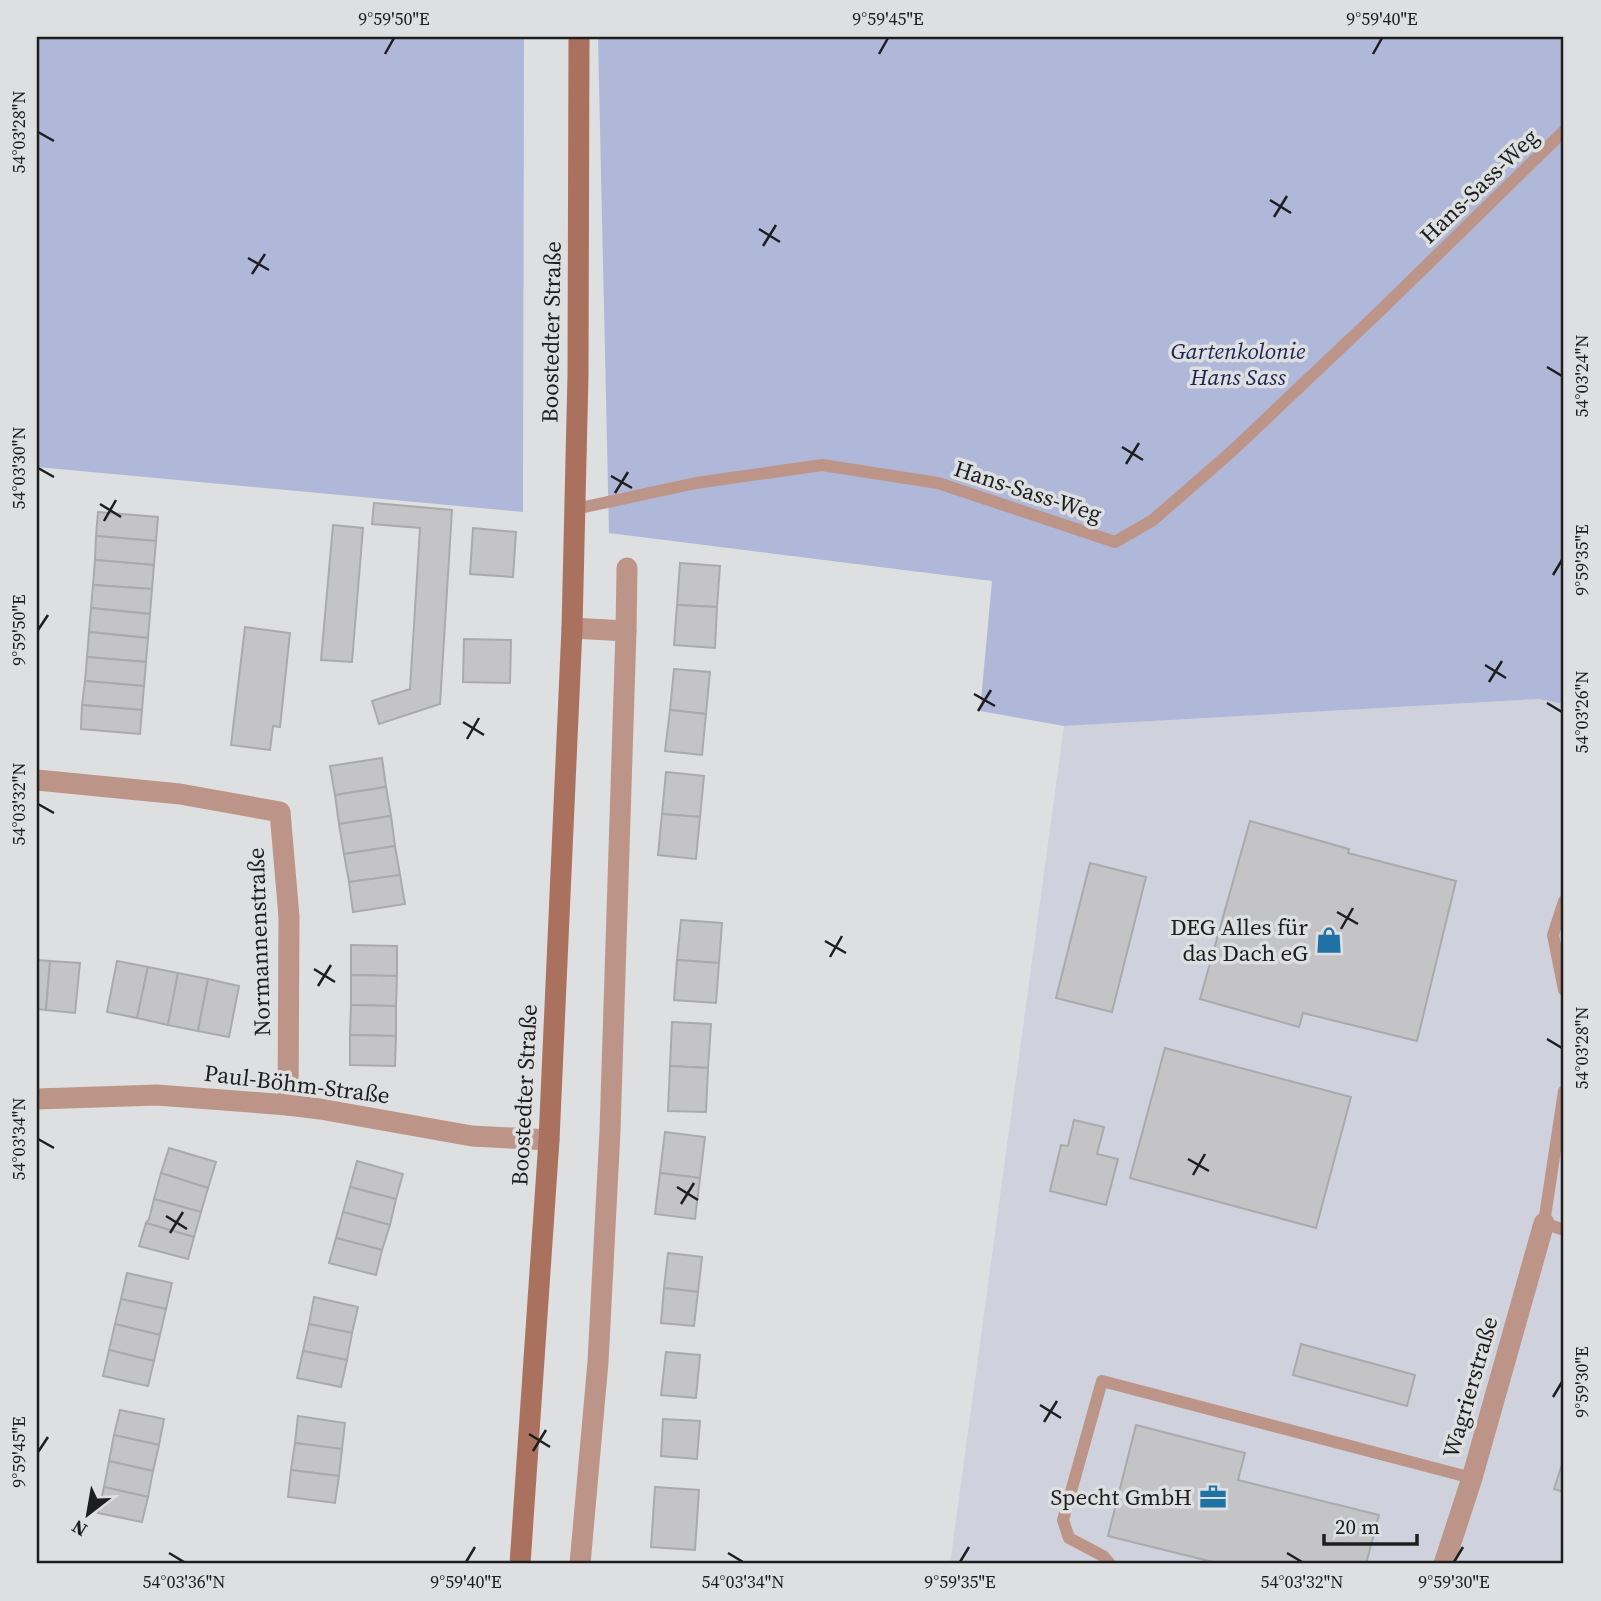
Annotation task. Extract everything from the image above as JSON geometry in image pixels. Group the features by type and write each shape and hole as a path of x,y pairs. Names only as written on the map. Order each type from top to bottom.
{"street":[{"name":"Boostedter Straße","path":"520,1564 549,1140 572,628 578,375 579,37"},
{"path":"580,1564 598,1362 610,1130 627,568"},
{"path":"572,628 626,631"},
{"name":"Normannenstraße","path":"37,780 180,794 280,812 289,918 288,1105"},
{"name":"Paul-Böhm-Straße","path":"37,1099 157,1095 288,1105 472,1136 549,1140"},
{"name":"Wagrierstraße","path":"1444,1564 1472,1478 1544,1223"}],"lane":[{"name":"Hans-Sass-Weg","path":"575,509 696,483 822,465 938,483 1115,542 1153,520 1231,452 1564,131"},
{"path":"1564,901 1553,935 1564,990"},
{"path":"1564,1091 1544,1223 1564,1230"},
{"path":"1110,1564 1103,1556 1069,1538 1063,1520 1102,1381 1472,1478"}],"shaded area":[{"path":"1539,699 1564,704 1564,1564 950,1564 1064,726"}],"green space":[{"path":"37,37 524,37 523,512 37,467"},
{"name":"Gartenkolonie Hans Sass","path":"598,37 1564,37 1564,704 1539,699 1064,726 980,711 992,581 609,533"}],"building":[{"path":"374,503 452,510 440,704 379,724 372,701 410,689 420,528 372,524"},
{"path":"98,512 158,517 156,541 96,536"},
{"path":"333,525 363,528 352,662 321,660"},
{"path":"473,528 516,532 513,577 470,574"},
{"path":"96,536 156,541 154,565 95,560"},
{"path":"95,560 154,565 152,589 93,585"},
{"path":"680,563 720,566 717,607 677,605"},
{"path":"93,585 152,589 150,614 91,608"},
{"path":"677,605 717,607 715,648 674,645"},
{"path":"91,608 150,614 148,638 89,632"},
{"path":"245,627 290,633 280,727 273,726 270,750 231,745"},
{"path":"89,632 148,638 146,662 87,657"},
{"path":"464,639 511,640 510,683 463,682"},
{"path":"87,657 146,662 144,686 85,681"},
{"path":"674,669 710,672 706,714 670,710"},
{"path":"85,681 144,686 142,710 82,705"},
{"path":"82,705 142,710 140,734 81,729"},
{"path":"670,710 706,714 702,755 665,751"},
{"path":"382,758 386,787 335,795 330,766"},
{"path":"666,772 704,776 700,817 662,814"},
{"path":"386,787 391,816 339,824 335,795"},
{"path":"662,814 700,817 696,859 658,855"},
{"path":"391,816 395,846 344,854 339,824"},
{"name":"DEG Alles für das Dach eG","path":"1250,821 1349,849 1348,853 1456,881 1417,1041 1303,1013 1299,1027 1200,999"},
{"path":"395,846 400,875 349,882 344,854"},
{"path":"1090,863 1146,877 1112,1012 1056,998"},
{"path":"400,875 405,904 353,912 349,882"},
{"path":"681,920 722,923 719,963 677,960"},
{"path":"351,945 397,946 397,976 351,975"},
{"path":"37,960 50,961 46,1010 37,1009"},
{"path":"677,960 719,963 716,1003 674,1000"},
{"path":"50,961 80,963 75,1013 46,1010"},
{"path":"117,961 148,967 137,1018 107,1012"},
{"path":"148,967 178,973 168,1025 137,1018"},
{"path":"178,973 208,979 198,1031 168,1025"},
{"path":"351,975 397,976 396,1006 351,1005"},
{"path":"208,979 239,986 229,1037 198,1031"},
{"path":"351,1005 396,1006 396,1036 350,1035"},
{"path":"672,1022 711,1024 708,1068 670,1066"},
{"path":"350,1035 396,1036 395,1066 350,1065"},
{"path":"1165,1048 1351,1097 1316,1228 1130,1178"},
{"path":"670,1066 708,1068 706,1112 668,1111"},
{"path":"1074,1120 1104,1127 1097,1154 1118,1159 1106,1205 1050,1191 1061,1145 1068,1146"},
{"path":"665,1132 705,1137 700,1178 660,1173"},
{"path":"169,1148 216,1162 208,1188 161,1173"},
{"path":"357,1161 403,1174 396,1199 350,1187"},
{"path":"161,1173 208,1188 201,1212 154,1199"},
{"path":"660,1173 700,1178 695,1219 655,1214"},
{"path":"350,1187 396,1199 390,1225 343,1212"},
{"path":"154,1199 201,1212 194,1237 146,1223"},
{"path":"343,1212 390,1225 382,1250 336,1238"},
{"path":"146,1223 194,1237 188,1259 139,1246"},
{"path":"336,1238 382,1250 376,1275 329,1263"},
{"path":"668,1253 702,1257 698,1292 664,1288"},
{"path":"127,1273 172,1283 166,1309 121,1299"},
{"path":"664,1288 698,1292 694,1326 661,1323"},
{"path":"314,1297 358,1307 352,1333 309,1324"},
{"path":"121,1299 166,1309 160,1335 115,1324"},
{"path":"115,1324 160,1335 154,1361 109,1350"},
{"path":"309,1324 352,1333 347,1360 303,1351"},
{"path":"1301,1344 1415,1375 1407,1406 1293,1375"},
{"path":"109,1350 154,1361 148,1386 103,1376"},
{"path":"303,1351 347,1360 341,1387 297,1378"},
{"path":"666,1352 700,1355 696,1398 661,1395"},
{"path":"120,1410 164,1419 159,1445 114,1435"},
{"path":"298,1416 345,1423 342,1449 295,1443"},
{"path":"663,1419 700,1421 697,1459 661,1456"},
{"name":"Specht GmbH","path":"1136,1425 1245,1453 1238,1480 1379,1515 1366,1564 1217,1564 1108,1536"},
{"path":"114,1435 159,1445 153,1471 109,1461"},
{"path":"295,1443 342,1449 339,1476 291,1470"},
{"path":"1564,1458 1564,1492 1554,1489"},
{"path":"109,1461 153,1471 148,1497 104,1487"},
{"path":"291,1470 339,1476 335,1503 288,1497"},
{"path":"104,1487 148,1497 142,1522 98,1513"},
{"path":"655,1487 699,1490 695,1550 651,1547"}],"place":[{"name":"DEG Alles für das Dach eG","path":"1329,940"},
{"name":"Specht GmbH","path":"1213,1497"}]}
